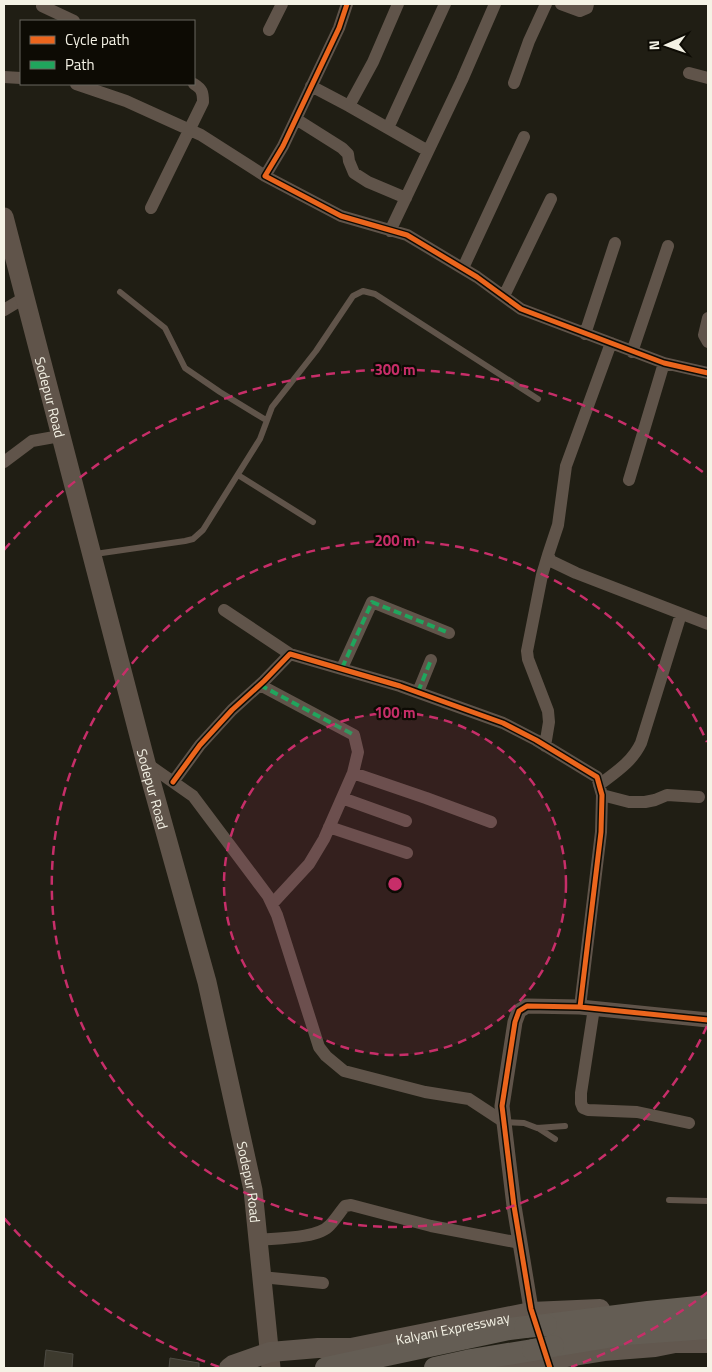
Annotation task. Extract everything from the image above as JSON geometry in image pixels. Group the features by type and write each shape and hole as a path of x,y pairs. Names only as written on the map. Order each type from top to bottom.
{"highway":[{"name":"Kalyani Expressway","path":"229,1368 233,1365 271,1360 318,1348 351,1348 683,1297 708,1298"},
{"path":"326,1368 509,1329 534,1321 708,1306"},
{"path":"497,1368 626,1334 708,1328"},
{"path":"435,1368 471,1360 708,1343"}],"main road":[{"name":"Sodepur Road","path":"4,217 146,763 207,982 253,1190 271,1360"}],"street":[{"path":"269,30 282,4"},
{"path":"265,176 283,146 339,28 348,4"},
{"path":"349,106 373,62 398,4"},
{"path":"388,128 445,4"},
{"path":"390,231 495,4"},
{"path":"514,84 529,41 546,4"},
{"path":"560,4 580,11 586,8 588,4"},
{"path":"42,6 72,20"},
{"path":"689,73 708,78"},
{"path":"4,77 20,78"},
{"path":"79,85 126,102 201,135 265,176 341,216 407,235 462,268 522,309 632,352 664,363 708,373"},
{"path":"151,208 203,102 203,93 195,85"},
{"path":"311,86 428,151"},
{"path":"296,119 342,148 348,154 348,162 354,173 368,182 406,198"},
{"path":"462,268 524,137"},
{"path":"504,296 551,199"},
{"path":"585,334 616,243"},
{"path":"632,352 668,246"},
{"path":"4,310 24,298"},
{"path":"708,318 704,335 708,342"},
{"path":"545,746 549,722 548,711 528,659 527,651 540,583 558,525 566,466 611,344"},
{"path":"629,480 664,363"},
{"path":"4,462 32,441 60,436"},
{"path":"548,555 551,561 560,566 708,624"},
{"path":"342,668 372,602 449,633"},
{"path":"224,610 281,646 290,654 418,692 503,724 545,746 597,778 600,790 601,832 580,1103 583,1108 588,1110 637,1112 688,1123"},
{"path":"600,790 636,753 641,743 681,614"},
{"path":"173,782 206,739 232,710 290,654"},
{"path":"418,692 431,660"},
{"path":"260,685 354,735 358,752 353,773 329,827 309,864 272,904"},
{"path":"146,763 193,796 228,841 272,904 320,1047 332,1062 344,1071 352,1074 425,1092 469,1099 504,1122"},
{"path":"353,773 491,822"},
{"path":"600,790 629,802 655,800 667,795 699,797"},
{"path":"342,798 406,821"},
{"path":"329,827 407,853"},
{"path":"546,1356 534,1321 520,1243 502,1106 515,1022 519,1011 527,1006 587,1007 708,1020"},
{"path":"258,1240 307,1235 323,1230 330,1226 345,1206 351,1205 431,1226 520,1243"},
{"path":"261,1277 323,1283"}],"lane":[{"path":"91,554 194,539 203,530 260,439 272,407 316,351 353,296 362,291 375,294 538,399"},
{"path":"120,292 160,322 165,328 185,368 266,420"},
{"path":"238,475 312,522"},
{"path":"504,1122 524,1124 537,1128 555,1139"},
{"path":"537,1128 565,1126"},
{"path":"669,1200 708,1201"}],"building":[{"path":"46,1350 73,1354 72,1368 44,1368"},
{"path":"170,1358 199,1363 199,1368 169,1368"}],"marked path":[{"path":"342,668 372,602 449,633"},
{"path":"418,692 431,660"},
{"path":"260,685 354,735"}],"cycle path":[{"path":"347,4 339,28 283,146 265,176 341,216 407,235 477,277 521,309 664,363 708,373"},
{"path":"173,782 200,745 232,710 290,654 400,686 503,723 536,740 597,777 602,795 601,832 580,1007"},
{"path":"550,1368 531,1309 514,1206 502,1106 515,1022 519,1011 527,1006 580,1007 708,1020"}]}
